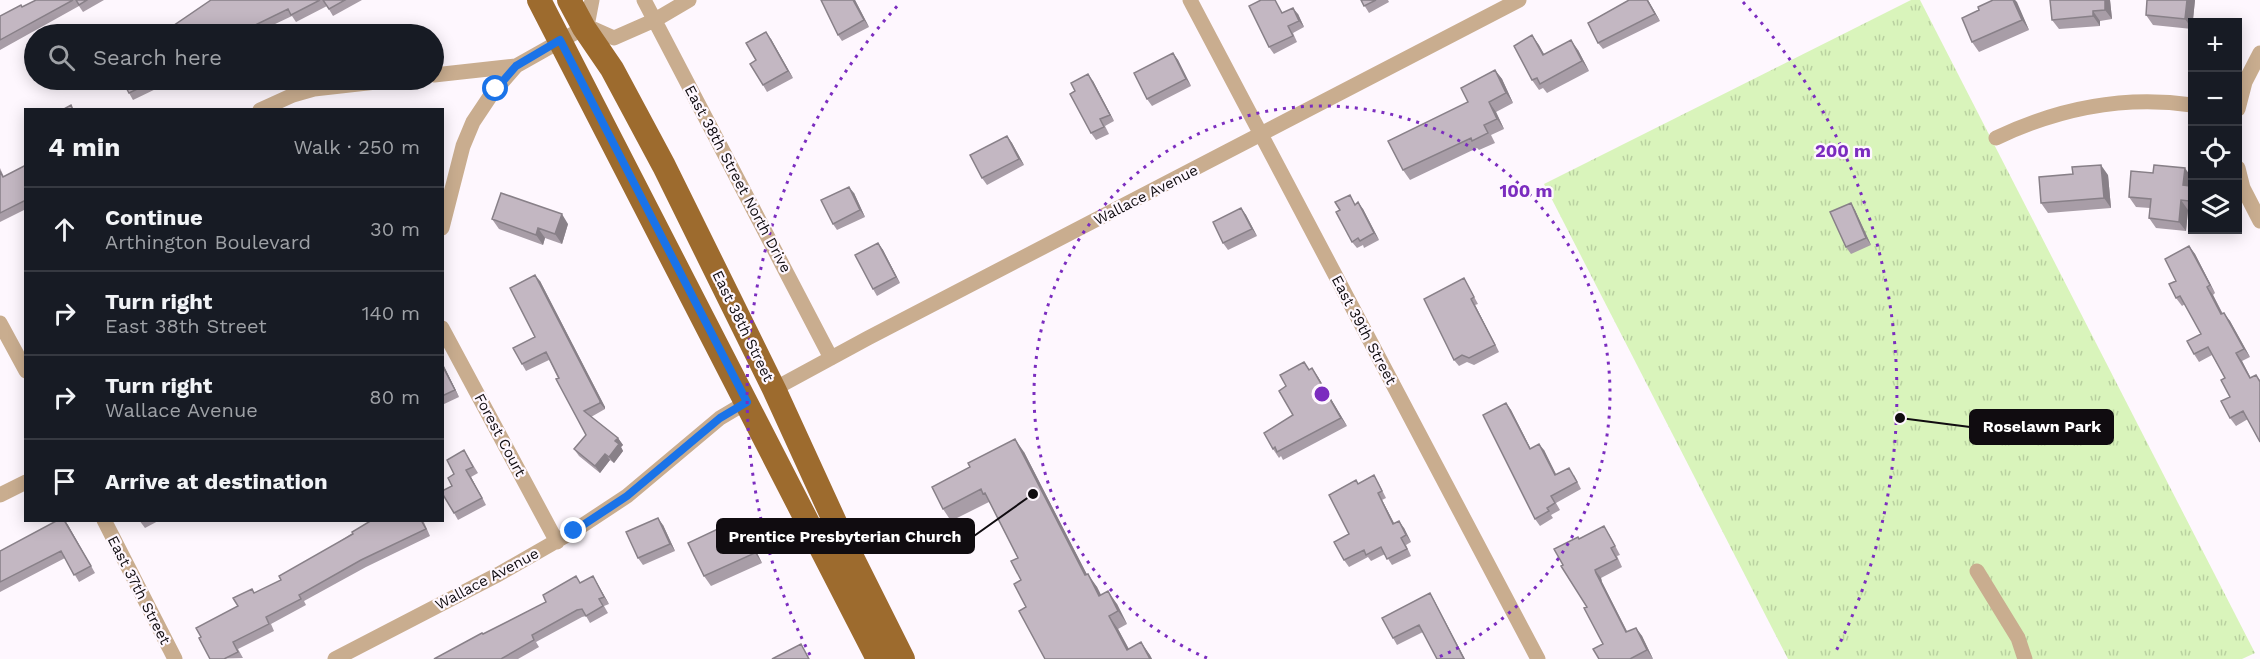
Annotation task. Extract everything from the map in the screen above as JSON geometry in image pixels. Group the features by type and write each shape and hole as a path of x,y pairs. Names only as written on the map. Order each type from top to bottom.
{"main road":[{"name":"East 38th Street","path":"539,0 879,659"},
{"name":"East 38th Street","path":"569,0 612,69 664,166 774,389 838,531 903,659"}],"street":[{"path":"444,219 457,164 473,122 490,95 516,66 585,27 592,0"},
{"name":"East 38th Street North Drive","path":"644,0 831,358"},
{"path":"585,27 614,38 655,20 689,0"},
{"name":"East 39th Street","path":"1190,0 1538,659"},
{"name":"Wallace Avenue","path":"774,389 1519,0"},
{"path":"2242,94 2245,82 2260,53"},
{"path":"444,74 516,66"},
{"path":"264,108 310,90"},
{"path":"1996,138 2048,116 2084,106 2143,100 2188,104"},
{"path":"2241,180 2260,221"},
{"path":"0,323 24,367"},
{"name":"Forest Court","path":"444,332 557,542"},
{"name":"Wallace Avenue","path":"335,659 557,542 627,496 720,418 747,402"},
{"path":"0,495 24,483"},
{"name":"East 37th Street","path":"105,522 175,659"},
{"path":"1977,571 2018,638 2025,659"}],"green space":[{"path":"1911,0 1920,0 2255,653 2242,659 1788,659 1544,184"}],"building":[{"path":"36,0 73,0 29,24 24,24 24,27 0,40 0,16 21,5 22,7"},
{"path":"76,0 87,0 79,5"},
{"path":"211,0 320,0 291,15 288,9 257,24 176,24"},
{"path":"323,0 345,0 329,9"},
{"path":"821,0 853,0 864,20 838,35"},
{"path":"1261,0 1275,0 1282,13 1293,8 1299,21 1288,26 1293,36 1269,47 1249,6"},
{"path":"1361,0 1376,0 1364,6"},
{"path":"1629,0 1647,0 1655,14 1598,43 1588,23"},
{"path":"1993,0 2013,0 2022,20 1972,42 1962,18"},
{"path":"2050,0 2105,0 2105,10 2093,11 2093,16 2052,20"},
{"path":"2147,0 2187,0 2185,19 2146,15"},
{"path":"766,32 788,71 763,85 750,64 756,60 746,43"},
{"path":"1532,35 1543,55 1571,40 1582,61 1540,84 1537,78 1532,80 1514,46"},
{"path":"1173,53 1186,79 1147,99 1134,73"},
{"path":"1495,70 1506,93 1489,102 1497,119 1484,125 1488,133 1472,141 1471,138 1403,170 1388,141 1468,102 1461,88"},
{"path":"1088,74 1110,115 1100,119 1104,127 1091,133 1070,94 1075,91 1071,83"},
{"path":"1007,136 1019,159 982,178 970,155"},
{"path":"2101,165 2104,198 2041,203 2039,177 2073,174 2072,167"},
{"path":"2154,165 2185,168 2183,185 2188,186 2188,201 2181,200 2179,222 2149,218 2151,199 2129,197 2131,171 2153,173"},
{"path":"24,166 24,201 0,213 0,171 3,177"},
{"path":"849,187 860,210 833,224 821,200"},
{"path":"501,193 562,214 555,234 538,228 536,235 492,219"},
{"path":"1350,195 1355,205 1358,202 1374,233 1360,241 1358,238 1352,242 1336,212 1340,210 1335,202"},
{"path":"1851,203 1866,238 1846,247 1830,212"},
{"path":"1241,208 1252,229 1223,243 1213,222"},
{"path":"878,243 896,277 873,289 855,255"},
{"path":"2189,246 2210,285 2207,287 2221,314 2224,313 2244,349 2236,353 2250,378 2256,375 2260,382 2260,442 2243,411 2230,418 2221,401 2230,397 2221,380 2225,378 2208,347 2194,354 2187,341 2201,334 2180,296 2176,298 2169,284 2176,281 2165,259"},
{"path":"535,275 600,401 584,411 618,438 615,441 619,444 609,457 605,454 595,466 574,449 586,435 556,379 559,378 546,352 522,364 513,348 535,337 510,288"},
{"path":"1464,278 1474,297 1471,299 1495,345 1469,358 1462,355 1454,360 1424,299"},
{"path":"1304,362 1309,370 1312,368 1341,418 1277,452 1264,433 1293,415 1279,391 1286,386 1280,375"},
{"path":"444,369 455,390 444,395"},
{"path":"1506,403 1530,449 1539,444 1555,475 1569,468 1577,482 1551,496 1555,503 1547,508 1549,511 1535,519 1483,415"},
{"path":"1015,439 1085,575 1088,574 1099,596 1108,591 1118,611 1109,616 1127,650 1141,642 1150,659 1045,659 1019,611 1026,607 1014,584 1021,580 1011,561 1018,558 985,493 983,494 981,489 943,509 932,487 970,467 968,463"},
{"path":"464,450 473,467 466,470 482,498 454,513 444,496 444,490 452,486 448,478 454,474 447,460"},
{"path":"1374,475 1382,491 1378,493 1393,524 1399,521 1406,535 1401,538 1407,549 1387,559 1381,547 1366,555 1364,550 1344,560 1334,542 1349,534 1329,495 1356,480 1358,484"},
{"path":"658,518 670,544 638,558 626,532"},
{"path":"739,519 755,553 704,576 688,543"},
{"path":"54,522 65,522 91,566 74,575 61,551 0,582 0,551"},
{"path":"369,522 422,522 426,529 361,560 299,595 301,599 266,617 269,624 233,642 238,652 224,659 210,659 196,628 238,606 233,598 252,589 254,593 281,580 279,576 353,534 352,532"},
{"path":"1604,526 1615,546 1611,548 1617,559 1595,570 1596,573 1626,632 1636,628 1647,650 1630,659 1599,659 1593,649 1603,644 1584,608 1587,607 1561,566 1563,565 1554,549"},
{"path":"576,576 580,583 593,576 604,597 599,599 603,606 586,616 582,609 577,610 532,635 534,640 501,659 434,659 546,602 543,595"},
{"path":"1430,593 1464,659 1437,659 1419,625 1393,638 1382,618"},
{"path":"801,644 809,659 772,659"}],"place":[{"name":"Roselawn Park","path":"1900,418"},
{"name":"Prentice Presbyterian Church","path":"1033,494"}],"route":[{"path":"496,89 516,66 560,40 747,402 720,418 627,496 574,531"}]}
